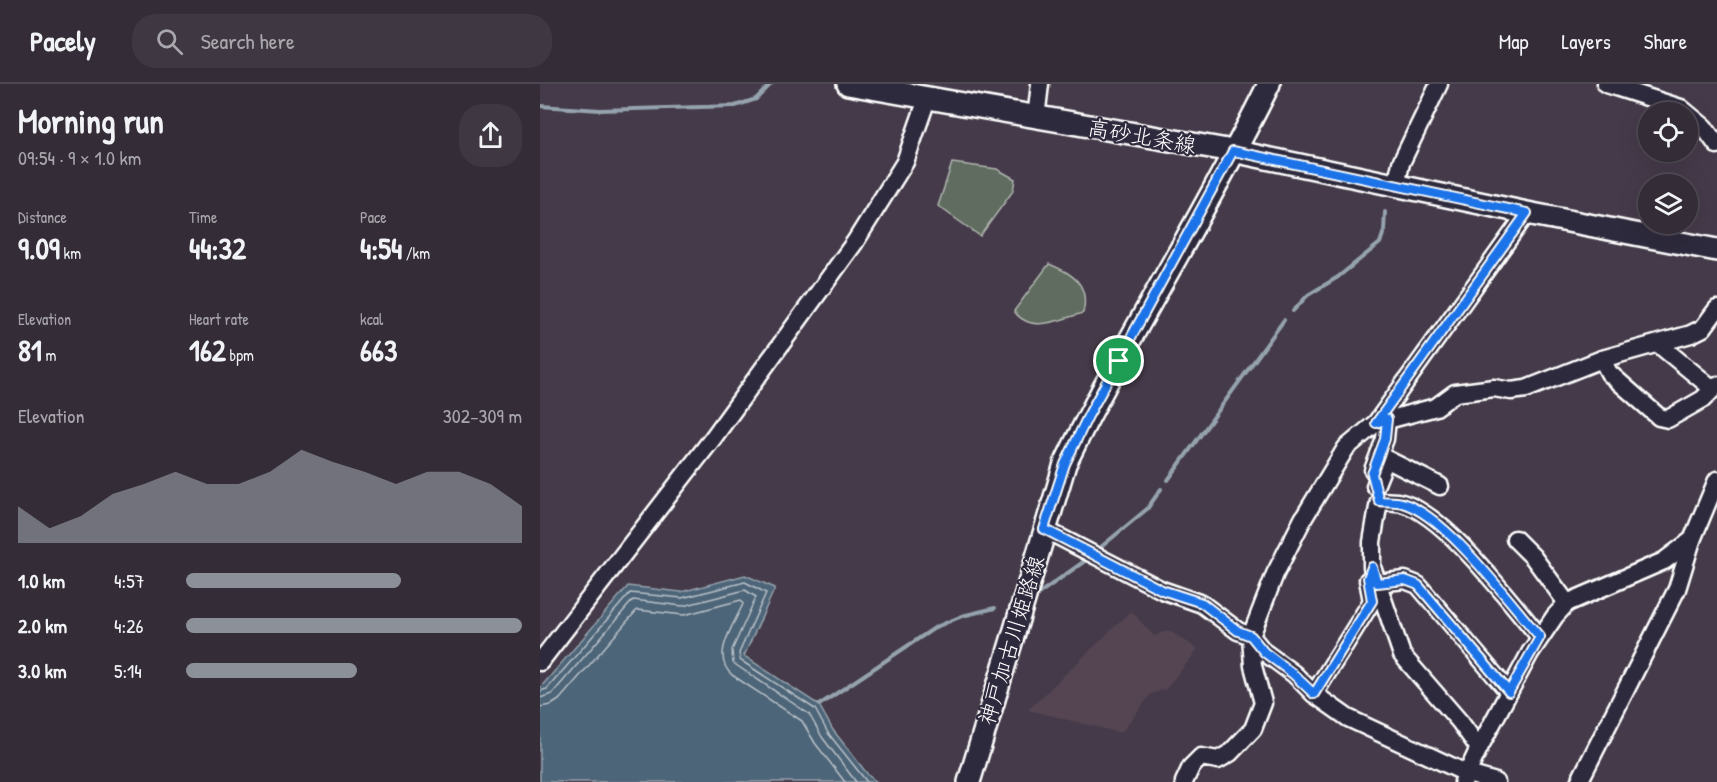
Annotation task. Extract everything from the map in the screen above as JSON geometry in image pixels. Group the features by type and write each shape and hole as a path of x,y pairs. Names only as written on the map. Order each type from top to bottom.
{"main road":[{"name":"高砂北条線","path":"848,84 1233,151 1527,213 1717,250"},
{"name":"神戸加古川姫路線","path":"969,782 1065,464 1088,416 1269,84"}],"street":[{"path":"1036,118 1040,84"},
{"path":"1396,186 1401,163 1439,84"},
{"path":"1606,84 1681,108 1704,127 1717,145"},
{"path":"540,662 713,438 855,242 905,162 927,99"},
{"path":"1184,782 1191,766 1201,757 1218,760 1230,753 1253,729 1263,703 1253,666 1251,636 1275,574 1326,480 1346,448 1382,421 1527,213"},
{"path":"1382,421 1436,407 1455,393 1494,388 1511,391 1526,389 1602,359 1691,334 1703,328 1717,309"},
{"path":"1602,359 1609,373 1659,417 1668,419 1703,399 1715,387 1663,348"},
{"path":"1377,494 1372,474 1385,439 1382,421"},
{"path":"1440,486 1386,459 1377,494 1372,542 1374,575 1402,655 1460,722 1479,748"},
{"path":"1579,782 1665,616 1677,589 1692,540 1717,480"},
{"path":"1377,494 1403,503 1432,519 1479,567 1540,637"},
{"path":"1044,529 1162,590 1202,603 1238,631 1251,636 1264,652 1293,674 1314,694 1348,718 1466,778 1496,782"},
{"path":"1515,539 1533,557 1567,603"},
{"path":"1466,778 1479,748 1540,637 1567,603 1664,561 1692,540"},
{"path":"1314,694 1372,601 1368,578 1374,575 1405,580 1418,585 1509,692"}],"shaded area":[{"path":"1131,611 1154,636 1168,630 1198,649 1166,689 1151,694 1121,733 1028,710"}],"green space":[{"path":"952,163 997,169 1015,179 1013,191 980,236 938,206"},
{"path":"1049,264 1065,271 1077,281 1084,294 1083,313 1046,323 1029,322 1014,311"}],"water":[{"path":"745,575 775,588 744,656 819,705 833,730 869,776 877,782 540,782 540,688 628,586 681,592"}],"waterway":[{"path":"540,106 600,110 735,106 756,99 771,84"},
{"path":"1293,311 1308,295 1338,277 1380,243 1384,231 1385,212"},
{"path":"1168,480 1284,320"},
{"path":"1101,547 1147,509 1161,489"},
{"path":"1031,599 1089,558"},
{"path":"819,705 936,627 962,616 995,608"}],"route":[{"path":"1233,151 1527,213 1376,423 1387,419 1385,439 1372,474 1379,501 1403,503 1432,519 1453,538 1540,637 1509,692 1426,592 1418,585 1405,580 1377,583 1372,567 1368,578 1372,601 1314,694 1293,674 1264,652 1251,636 1238,631 1202,603 1162,590 1044,529 1065,464 1088,416 1119,361 1202,212 1233,151"}]}
